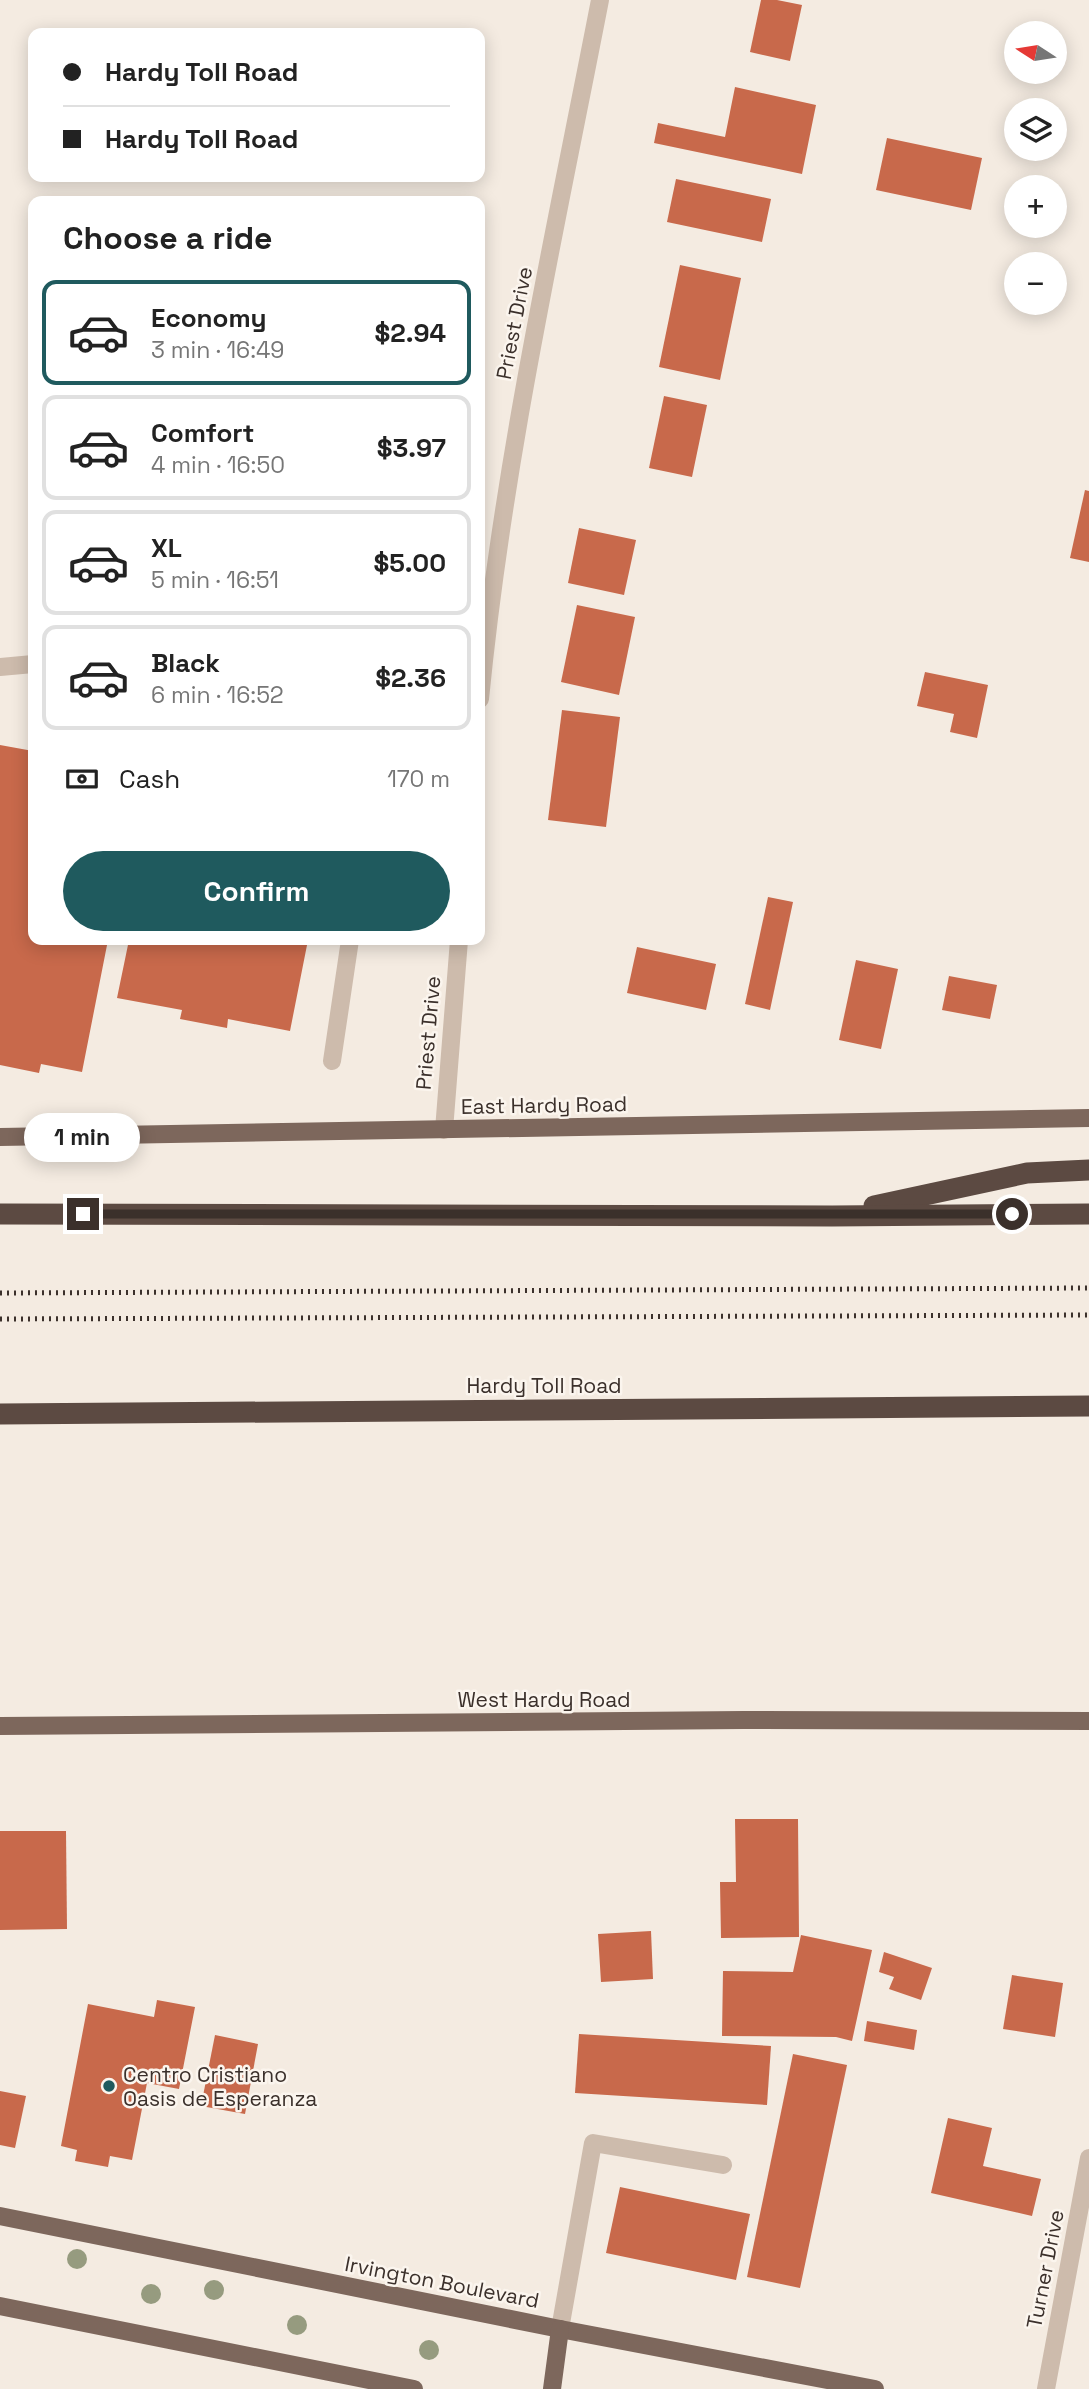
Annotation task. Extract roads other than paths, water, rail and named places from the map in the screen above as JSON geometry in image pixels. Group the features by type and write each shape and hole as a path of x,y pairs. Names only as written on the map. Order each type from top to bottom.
{"highway":[{"path":"831,1216 1027,1173 1089,1170"},
{"path":"0,1213 831,1216 1089,1214"},
{"name":"Hardy Toll Road","path":"0,1414 1089,1405"}],"main road":[{"name":"East Hardy Road","path":"0,1137 1089,1118"},
{"name":"West Hardy Road","path":"0,1726 743,1720 1089,1721"},
{"name":"Irvington Boulevard","path":"0,2216 560,2329 875,2389"},
{"path":"0,2306 414,2389"},
{"path":"552,2389 560,2329"}],"street":[{"name":"Priest Drive","path":"485,647 510,463 600,0"},
{"path":"0,667 28,664"},
{"path":"332,1061 349,945"},
{"name":"Priest Drive","path":"444,1130 459,945"},
{"path":"560,2329 593,2143 723,2165"},
{"name":"Turner Drive","path":"1046,2389 1082,2235 1089,2158"}],"railway":[{"path":"0,1293 1089,1288"},
{"path":"0,1319 1089,1315"}],"place":[{"name":"Centro Cristiano Oasis de Esperanza","path":"109,2086"}]}
